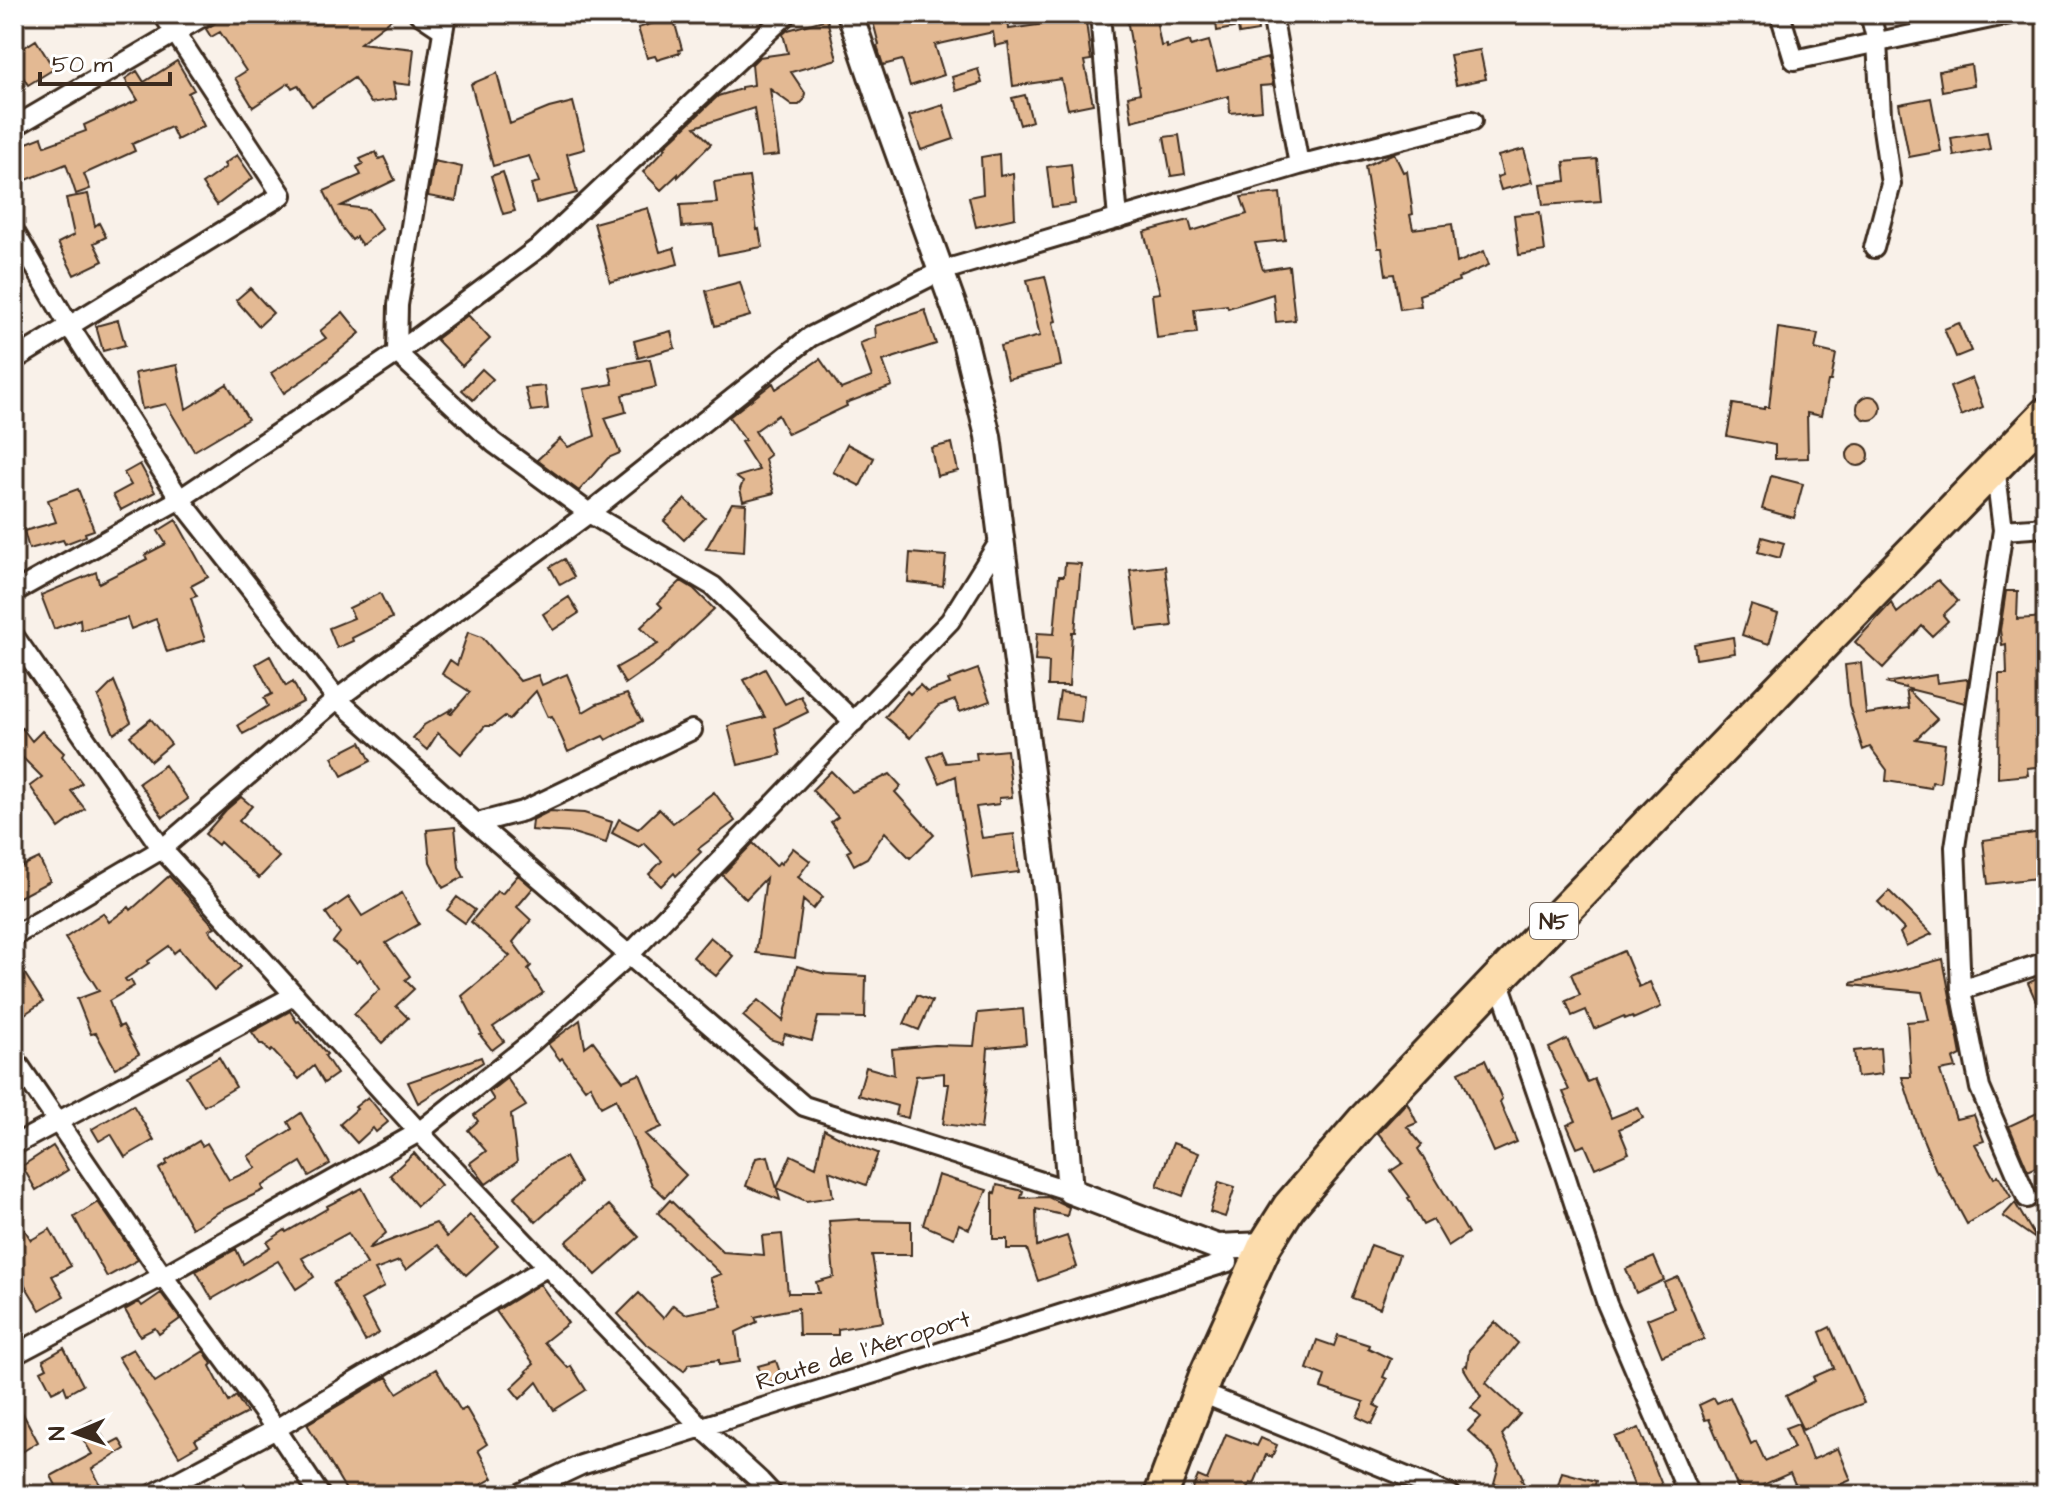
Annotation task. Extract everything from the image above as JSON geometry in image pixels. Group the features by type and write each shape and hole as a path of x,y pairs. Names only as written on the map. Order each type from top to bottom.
{"highway":[{"name":"N5","path":"1161,1495 1199,1392 1230,1265 1265,1245 1289,1207 1364,1120 2046,414"}],"street":[{"path":"14,360 282,195 163,14"},
{"path":"14,127 207,14"},
{"path":"419,14 444,22 398,305 397,353 494,443 589,513 713,586 854,722"},
{"path":"14,592 180,499 397,353 541,246 787,14"},
{"path":"850,14 961,326 988,436 1047,898 1070,1191"},
{"path":"1100,14 1118,219"},
{"path":"1272,14 1299,165"},
{"path":"1780,14 1794,60 2010,14"},
{"path":"1870,14 1877,42 1881,115 1891,184 1874,248"},
{"path":"14,936 162,849 337,699 589,513 810,337 941,271 1299,165 1472,121"},
{"path":"14,231 70,327 180,499 337,699 804,1106 1070,1191 1230,1265 1265,1245"},
{"path":"1995,466 2003,530 1955,847 1961,990 1980,1088 2027,1198"},
{"path":"2003,530 2046,527"},
{"path":"14,1355 163,1276 419,1132 532,1042 629,955 950,621 1001,539"},
{"path":"14,636 162,849 419,1132 700,1426 773,1495"},
{"path":"477,823 523,811 692,730"},
{"path":"1961,990 2046,962"},
{"path":"1498,979 1607,1304 1689,1495"},
{"path":"14,1145 295,995"},
{"path":"14,1058 163,1276 276,1429 320,1495"},
{"name":"Route de l'Aéroport","path":"517,1495 581,1465 700,1426 1230,1265"},
{"path":"152,1495 276,1429 548,1266"},
{"path":"1199,1392 1451,1495"}],"building":[{"path":"223,14 308,14 315,24 330,14 398,14 360,43 414,49 410,85 393,83 396,99 371,103 354,78 312,106 298,85 292,88 289,83 253,107 235,78 246,71 220,32 211,37 206,29"},
{"path":"871,14 1007,14 1009,29 1059,22 1058,14 1085,14 1091,60 1084,61 1093,104 1068,109 1061,79 1013,86 1008,43 995,46 993,32 935,45 944,75 910,86 902,60 883,65"},
{"path":"1155,14 1161,46 1167,45 1167,48 1190,41 1191,46 1209,41 1217,71 1268,58 1273,85 1260,86 1262,110 1230,113 1229,96 1132,121 1128,96 1140,93 1127,19"},
{"path":"1215,14 1260,14 1262,24 1257,24 1258,31 1239,34 1238,27 1217,31"},
{"path":"673,17 682,49 680,53 657,60 655,56 647,58 638,28"},
{"path":"827,19 837,59 791,72 805,93 804,100 799,105 792,105 770,89 779,155 761,157 754,108 695,127 711,144 661,190 643,172 664,147 718,96 754,85 752,64 759,57 788,53 783,34"},
{"path":"36,40 54,69 28,85 14,63 14,54"},
{"path":"1480,50 1486,79 1456,85 1450,55"},
{"path":"177,61 194,90 188,93 204,126 177,140 171,127 132,144 135,151 84,174 90,189 76,194 66,164 24,181 14,148 42,137 45,146 86,131 84,125 138,100 125,79 137,71 144,82"},
{"path":"1971,65 1974,85 1942,91 1939,71"},
{"path":"978,69 982,83 956,91 952,77"},
{"path":"497,73 510,124 573,102 585,149 567,154 577,193 536,203 531,184 539,182 529,156 493,166 471,84"},
{"path":"1025,95 1032,121 1020,125 1012,98"},
{"path":"1931,98 1941,151 1909,157 1899,104"},
{"path":"943,105 954,139 921,150 909,116"},
{"path":"1987,132 1990,149 1954,156 1951,138"},
{"path":"1179,135 1185,174 1171,176 1164,137"},
{"path":"1524,149 1533,182 1501,190 1497,177 1503,175 1498,156"},
{"path":"376,152 379,159 384,157 395,180 341,206 368,209 382,229 362,245 356,237 352,240 341,226 324,191 361,175 357,167 363,164 360,159"},
{"path":"1394,153 1403,172 1407,171 1413,229 1452,224 1457,263 1484,251 1489,265 1458,278 1459,281 1419,295 1421,306 1400,309 1394,274 1386,275 1382,248 1378,248 1365,166"},
{"path":"999,154 1000,176 1013,173 1015,218 976,227 969,197 983,194 981,157"},
{"path":"237,155 253,178 217,205 202,184"},
{"path":"1597,159 1601,201 1543,205 1540,184 1566,181 1564,162"},
{"path":"434,161 462,167 456,201 428,196"},
{"path":"1071,164 1075,204 1052,207 1047,167"},
{"path":"503,172 515,211 503,214 491,176"},
{"path":"749,177 762,247 718,255 713,225 682,227 680,205 717,203 714,182"},
{"path":"1280,193 1285,240 1255,243 1263,270 1289,266 1295,320 1276,322 1273,294 1228,308 1227,305 1194,309 1197,333 1157,338 1152,294 1160,293 1144,232 1189,220 1192,231 1247,214 1241,197"},
{"path":"88,194 95,226 99,223 106,237 94,243 103,261 74,275 58,243 74,235 66,198"},
{"path":"648,208 660,252 674,248 678,264 610,282 594,223"},
{"path":"1540,212 1545,251 1519,255 1514,215"},
{"path":"1045,276 1056,321 1053,322 1061,366 1008,379 1000,346 1040,336 1027,280"},
{"path":"740,282 750,316 715,326 706,291"},
{"path":"250,288 273,313 259,326 236,300"},
{"path":"925,310 936,344 883,361 892,386 846,403 847,406 788,434 778,415 755,431 770,455 765,459 774,493 743,501 740,489 743,482 736,477 759,470 741,442 745,440 729,417 773,383 776,389 820,359 841,389 872,377 860,343 876,337 875,326"},
{"path":"343,312 360,333 316,371 284,393 271,373 326,338 320,331"},
{"path":"468,315 490,339 462,366 436,339"},
{"path":"118,320 125,345 103,351 96,326"},
{"path":"1959,323 1971,351 1956,357 1944,329"},
{"path":"1778,328 1818,334 1815,349 1836,354 1821,416 1807,413 1808,458 1775,459 1775,445 1727,436 1733,404 1764,409 1769,407"},
{"path":"671,331 675,348 638,358 634,341"},
{"path":"650,359 656,387 622,395 626,412 605,418 620,453 608,458 579,491 537,460 560,439 568,447 595,436 584,389 613,384 609,367"},
{"path":"177,365 186,409 227,384 248,419 194,451 166,404 142,409 135,373"},
{"path":"482,369 493,379 473,400 462,390"},
{"path":"1972,378 1983,407 1961,416 1950,387"},
{"path":"545,386 548,409 531,411 525,388"},
{"path":"1869,396 1878,399 1881,408 1878,417 1869,420 1860,417 1857,408 1860,399"},
{"path":"952,443 958,471 937,476 931,448"},
{"path":"847,444 874,458 860,486 833,472"},
{"path":"1858,444 1866,447 1869,455 1866,463 1858,466 1850,463 1847,455 1850,447"},
{"path":"140,464 155,492 121,510 113,495 131,485 124,473"},
{"path":"1771,476 1803,484 1794,518 1762,509"},
{"path":"78,489 94,530 65,544 63,540 29,549 24,531 56,522 48,500"},
{"path":"685,499 705,518 684,540 664,521"},
{"path":"732,503 746,504 744,552 706,549"},
{"path":"176,520 208,577 191,586 197,596 191,598 205,640 167,652 156,619 131,629 127,618 81,630 80,619 54,629 41,595 96,572 99,583 147,559 145,555 166,544 158,531"},
{"path":"1762,537 1784,543 1780,558 1758,552"},
{"path":"910,553 946,556 943,586 908,582"},
{"path":"564,559 574,577 560,585 550,567"},
{"path":"1065,563 1081,564 1069,686 1048,686 1049,662 1035,661 1037,633 1054,634 1059,576 1064,576"},
{"path":"1165,566 1172,626 1137,630 1130,570"},
{"path":"1938,580 1958,601 1943,615 1948,621 1932,636 1922,626 1883,668 1855,642 1891,603 1897,613"},
{"path":"681,581 714,609 658,661 625,684 616,668 658,644 641,627 662,607 658,603"},
{"path":"2006,591 2018,591 2017,619 2046,617 2046,766 2027,768 2028,775 1998,778 1999,674 2007,674 2006,644 2002,645 2000,630"},
{"path":"380,593 392,618 337,648 329,628 354,618 349,608"},
{"path":"569,597 579,613 553,630 543,614"},
{"path":"1751,605 1778,614 1769,644 1742,635"},
{"path":"468,632 482,637 520,681 538,675 542,685 567,674 583,712 627,694 642,721 606,740 603,736 568,752 552,716 548,717 536,691 509,720 505,716 492,726 485,726 461,754 438,733 427,750 413,738 424,725 453,708 451,714 470,692 442,674 450,660 457,665"},
{"path":"1733,637 1735,653 1696,659 1694,644"},
{"path":"270,656 286,686 293,682 303,702 243,734 238,725 268,706 264,698 272,694 256,664"},
{"path":"1861,663 1866,714 1909,708 1906,688 1937,719 1916,739 1945,744 1940,783 1932,782 1931,788 1886,781 1887,770 1870,747 1863,750 1849,705 1845,665"},
{"path":"765,669 785,704 801,696 808,712 775,728 781,755 738,765 728,726 765,717 744,680"},
{"path":"978,669 990,701 960,712 955,700 938,706 910,738 885,717 907,691 910,694 920,685 927,692"},
{"path":"1936,675 1937,683 1968,679 1965,703 1885,683"},
{"path":"114,681 131,722 114,734 98,697"},
{"path":"1060,692 1084,695 1081,722 1056,719"},
{"path":"151,719 171,744 151,761 130,736"},
{"path":"22,728 32,741 42,731 64,753 62,756 82,783 71,791 85,809 59,828 30,786 42,777 14,749 14,735"},
{"path":"361,742 371,761 342,776 332,757"},
{"path":"1007,750 1012,797 999,798 999,804 976,807 982,838 1014,834 1019,872 972,878 956,776 940,783 928,757 941,751 946,763 977,760 976,753"},
{"path":"165,765 188,799 163,817 139,783"},
{"path":"831,771 852,792 890,774 901,786 895,792 934,835 910,858 885,832 867,858 854,865 847,852 851,850 831,822 838,817 812,790"},
{"path":"714,792 735,821 698,849 701,852 661,886 649,874 662,861 644,843 639,847 612,833 619,819 638,829 659,809 673,823"},
{"path":"241,797 252,806 239,821 279,857 259,878 220,842 218,845 205,834"},
{"path":"550,811 584,813 612,822 606,843 573,833 531,830 532,820"},
{"path":"455,827 459,867 464,877 443,888 430,862 427,830"},
{"path":"2042,832 2046,877 1988,884 1983,840"},
{"path":"753,843 776,866 793,848 810,861 798,877 823,897 813,909 803,900 795,958 756,953 766,878 746,899 722,875"},
{"path":"39,858 50,881 14,900 14,870"},
{"path":"518,875 533,888 517,907 531,920 513,942 531,966 528,969 543,993 493,1027 504,1041 492,1050 480,1035 462,996 510,956 471,922 497,891 502,894"},
{"path":"169,876 215,927 209,930 241,967 214,990 179,949 174,953 169,946 125,979 127,982 131,980 134,986 109,1001 119,1027 123,1025 139,1054 115,1068 96,1033 91,1034 77,999 99,991 65,938 103,913 109,922 129,907 131,910"},
{"path":"1889,891 1932,934 1906,946 1900,933 1904,929 1878,902"},
{"path":"402,893 419,924 386,943 410,976 405,980 414,989 396,1006 408,1018 382,1043 354,1014 380,989 360,960 357,963 333,942 340,933 326,913 349,897 362,916"},
{"path":"457,897 475,910 465,923 447,910"},
{"path":"710,937 733,956 716,976 693,957"},
{"path":"1624,951 1639,987 1650,982 1661,1007 1633,1019 1632,1016 1625,1019 1624,1016 1594,1029 1586,1010 1572,1016 1566,1001 1580,995 1571,974"},
{"path":"14,957 43,1002 14,1021"},
{"path":"1943,959 1961,1055 1953,1059 1956,1068 1940,1071 1956,1119 1974,1115 1984,1141 1975,1144 1994,1178 1998,1175 2011,1197 1967,1224 1937,1173 1902,1077 1911,1077 1907,1022 1929,1020 1922,992 1851,985"},
{"path":"797,966 826,974 866,976 865,1018 818,1017 812,1041 785,1034 782,1043 770,1039 743,1016 758,1000 783,1021"},
{"path":"2046,975 2046,1024 2028,983"},
{"path":"917,995 932,1001 919,1030 904,1024"},
{"path":"1023,1009 1026,1044 988,1048 981,1129 943,1124 949,1084 944,1084 944,1073 916,1076 908,1118 895,1115 897,1106 858,1095 866,1067 894,1075 892,1049 935,1045 974,1046 978,1013"},
{"path":"290,1011 327,1054 325,1056 337,1074 324,1083 314,1066 299,1079 272,1050 270,1052 260,1044 252,1032"},
{"path":"580,1020 585,1047 593,1041 623,1081 640,1074 662,1127 645,1134 686,1175 665,1197 652,1185 616,1099 601,1107 590,1085 585,1089 548,1044"},
{"path":"1567,1039 1587,1082 1594,1079 1611,1118 1638,1107 1643,1118 1619,1129 1629,1153 1595,1168 1585,1145 1577,1148 1567,1125 1576,1121 1563,1092 1569,1090 1549,1048"},
{"path":"1880,1048 1882,1074 1857,1077 1854,1051"},
{"path":"219,1057 236,1087 204,1106 186,1076"},
{"path":"481,1057 483,1062 418,1103 408,1082"},
{"path":"1485,1060 1517,1142 1494,1152 1459,1072"},
{"path":"507,1078 526,1106 511,1115 517,1162 486,1184 470,1163 486,1151 468,1130 478,1121 474,1115 494,1100 489,1092"},
{"path":"368,1097 388,1122 376,1132 373,1128 357,1143 340,1124"},
{"path":"1407,1102 1417,1123 1407,1127 1422,1145 1418,1149 1468,1233 1448,1246 1433,1220 1423,1225 1410,1197 1391,1171 1403,1163 1378,1133"},
{"path":"133,1105 154,1140 125,1157 111,1134 99,1141 92,1129"},
{"path":"2046,1109 2046,1163 2028,1171 2009,1126"},
{"path":"301,1113 330,1164 309,1176 301,1162 262,1186 264,1190 192,1228 159,1169 167,1164 166,1161 199,1141 202,1146 207,1143 229,1180 256,1168 248,1156 292,1129 288,1122"},
{"path":"824,1129 878,1153 866,1185 829,1171 833,1197 806,1201 777,1188 791,1155 816,1167"},
{"path":"1173,1143 1199,1153 1183,1196 1157,1186"},
{"path":"53,1146 68,1170 36,1190 22,1166"},
{"path":"414,1153 441,1185 417,1206 390,1175"},
{"path":"768,1156 780,1200 746,1186 756,1158"},
{"path":"565,1157 580,1183 536,1222 514,1197 551,1164"},
{"path":"938,1175 987,1190 969,1229 959,1224 954,1238 923,1225"},
{"path":"1219,1182 1235,1187 1225,1217 1210,1212"},
{"path":"997,1185 1023,1191 1021,1198 1048,1197 1069,1207 1067,1216 1036,1209 1037,1246 1067,1236 1077,1267 1038,1281 1027,1249 1007,1249 1007,1239 993,1239 993,1192"},
{"path":"362,1188 386,1233 368,1249 436,1223 447,1237 470,1215 498,1246 466,1275 438,1245 406,1270 399,1261 375,1270 384,1287 361,1300 379,1333 365,1341 333,1283 367,1264 348,1233 302,1258 314,1277 296,1289 278,1261 212,1299 196,1271 236,1249 243,1264 270,1247 267,1242 285,1230"},
{"path":"670,1200 723,1252 764,1255 762,1236 782,1234 788,1293 819,1293 816,1282 834,1277 829,1221 911,1221 911,1255 872,1255 883,1322 838,1329 838,1335 799,1335 798,1308 755,1317 757,1322 736,1332 740,1362 719,1365 719,1360 689,1364 684,1371 645,1343 618,1314 639,1293 663,1318 673,1305 685,1314 722,1306 710,1278 721,1274 658,1213"},
{"path":"98,1202 138,1260 107,1277 74,1217"},
{"path":"2015,1203 2037,1240 2003,1216"},
{"path":"609,1205 639,1237 596,1275 566,1242"},
{"path":"14,1213 31,1240 50,1229 71,1266 52,1276 64,1296 40,1310 14,1267"},
{"path":"1371,1245 1399,1255 1380,1308 1352,1298"},
{"path":"1654,1257 1664,1280 1636,1293 1626,1269"},
{"path":"1678,1277 1704,1339 1662,1356 1647,1319 1674,1308 1664,1283"},
{"path":"540,1284 568,1323 544,1342 568,1368 571,1366 586,1390 554,1410 537,1382 520,1399 511,1388 534,1364 496,1311"},
{"path":"161,1293 180,1319 159,1334 155,1328 140,1336 125,1310 139,1302 142,1306"},
{"path":"1495,1322 1518,1343 1486,1383 1520,1414 1502,1435 1530,1494 1494,1483 1499,1465 1493,1454 1468,1431 1481,1417 1471,1408 1481,1397 1463,1367 1467,1366 1469,1350"},
{"path":"1830,1327 1864,1403 1803,1430 1786,1396 1815,1381 1813,1377 1834,1368 1820,1332"},
{"path":"1338,1335 1369,1345 1368,1348 1391,1359 1383,1377 1387,1379 1374,1405 1380,1408 1372,1424 1357,1417 1364,1402 1321,1388 1325,1376 1307,1369 1317,1340 1334,1346"},
{"path":"64,1348 83,1385 67,1394 64,1386 52,1392 41,1371 47,1368 43,1360"},
{"path":"133,1349 155,1382 204,1351 229,1402 236,1396 247,1413 195,1440 198,1445 179,1456 118,1357"},
{"path":"776,1361 782,1378 765,1384 758,1366"},
{"path":"436,1369 461,1411 466,1408 487,1444 478,1450 493,1478 463,1495 349,1495 307,1424 387,1377 397,1393"},
{"path":"14,1397 38,1442 14,1457"},
{"path":"1730,1397 1751,1444 1756,1441 1765,1461 1794,1448 1785,1428 1798,1423 1812,1460 1838,1448 1851,1480 1816,1495 1800,1495 1790,1473 1741,1495 1709,1419 1705,1420 1699,1405 1714,1398 1717,1403"},
{"path":"92,1420 108,1445 119,1439 125,1449 92,1469 103,1490 95,1495 61,1495 51,1476 92,1454 77,1429"},
{"path":"1639,1428 1666,1495 1638,1495 1615,1437"},
{"path":"1226,1434 1257,1446 1261,1438 1277,1445 1272,1457 1266,1455 1254,1484 1250,1483 1245,1495 1202,1495 1192,1490 1198,1476 1207,1480"},
{"path":"1562,1472 1596,1481 1592,1495 1555,1495"}]}
